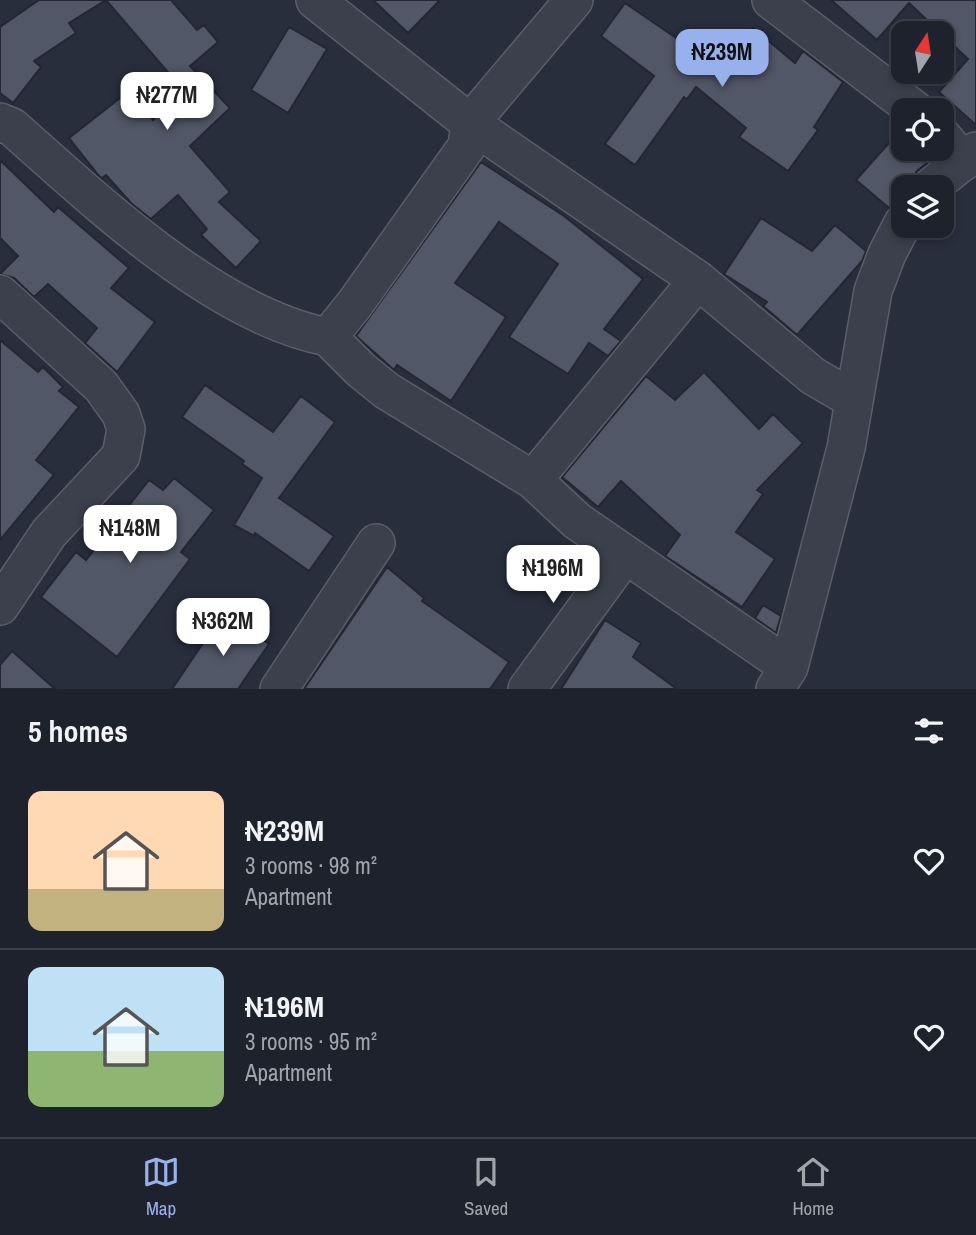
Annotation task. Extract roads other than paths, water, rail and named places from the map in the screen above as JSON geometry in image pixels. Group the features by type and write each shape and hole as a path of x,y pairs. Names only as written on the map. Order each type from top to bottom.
{"street":[{"path":"315,0 470,123 698,280 813,376 855,400"},
{"path":"328,338 467,146 470,123 574,0"},
{"path":"771,0 899,98"},
{"path":"0,122 12,127 114,217 202,280 271,321 297,331 328,338 387,391 533,480 577,521 625,555 782,678 846,448 873,290 895,238"},
{"path":"940,175 960,150"},
{"path":"533,480 698,280"},
{"path":"0,294 101,386 121,414 126,429 121,456 49,533 0,606"},
{"path":"279,689 376,542"},
{"path":"527,689 625,555"}]}
